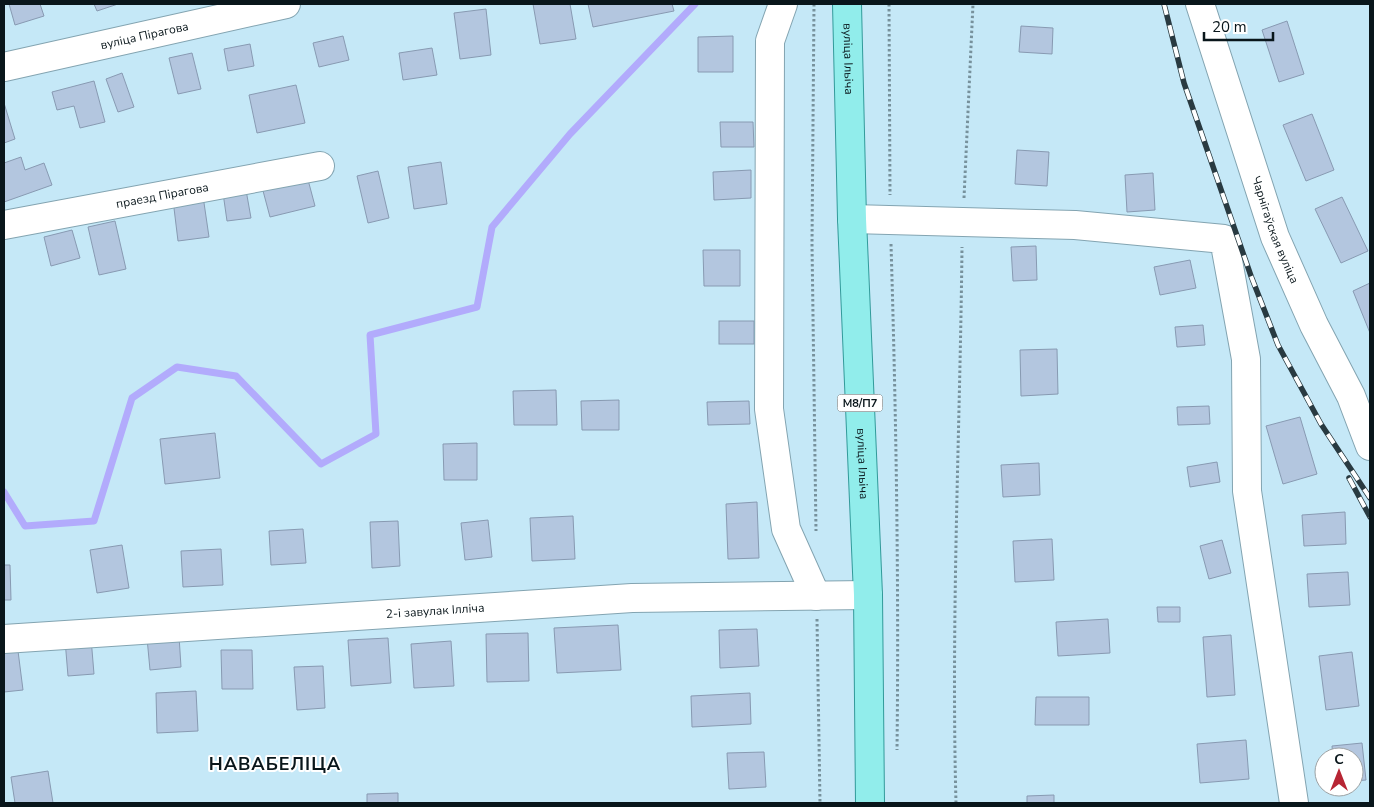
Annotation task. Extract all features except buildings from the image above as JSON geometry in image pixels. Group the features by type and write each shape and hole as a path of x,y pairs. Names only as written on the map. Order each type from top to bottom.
{"main road":[{"name":"вуліца Ільіча","path":"847,4 852,219 868,595 870,803"}],"street":[{"name":"вуліца Пірагова","path":"4,67 277,4"},
{"path":"783,4 770,41 769,409 786,529 816,596"},
{"name":"Чарнігаўская вуліца","path":"1200,4 1275,237 1314,325 1361,393 1370,446"},
{"name":"праезд Пірагова","path":"4,224 320,166"},
{"path":"852,219 1075,225 1224,239 1246,359 1247,491 1294,803"},
{"name":"2-і завулак Ілліча","path":"4,639 632,598 868,595"}],"path":[{"path":"814,4 812,244 816,537"},
{"path":"889,4 891,220 897,458 897,755"},
{"path":"956,803 954,713 956,501 963,222 973,4"},
{"path":"816,596 820,803"}],"waterway":[{"path":"4,492 25,526 94,521 132,398 177,367 236,376 321,464 376,434 370,335 477,307 492,227 570,134 695,4"}],"railway":[{"path":"1164,4 1184,83 1251,276 1278,345 1321,424 1370,498"},
{"path":"1349,478 1370,517"}],"district":[{"name":"НАВАБЕЛІЦА","path":"275,764"}]}
